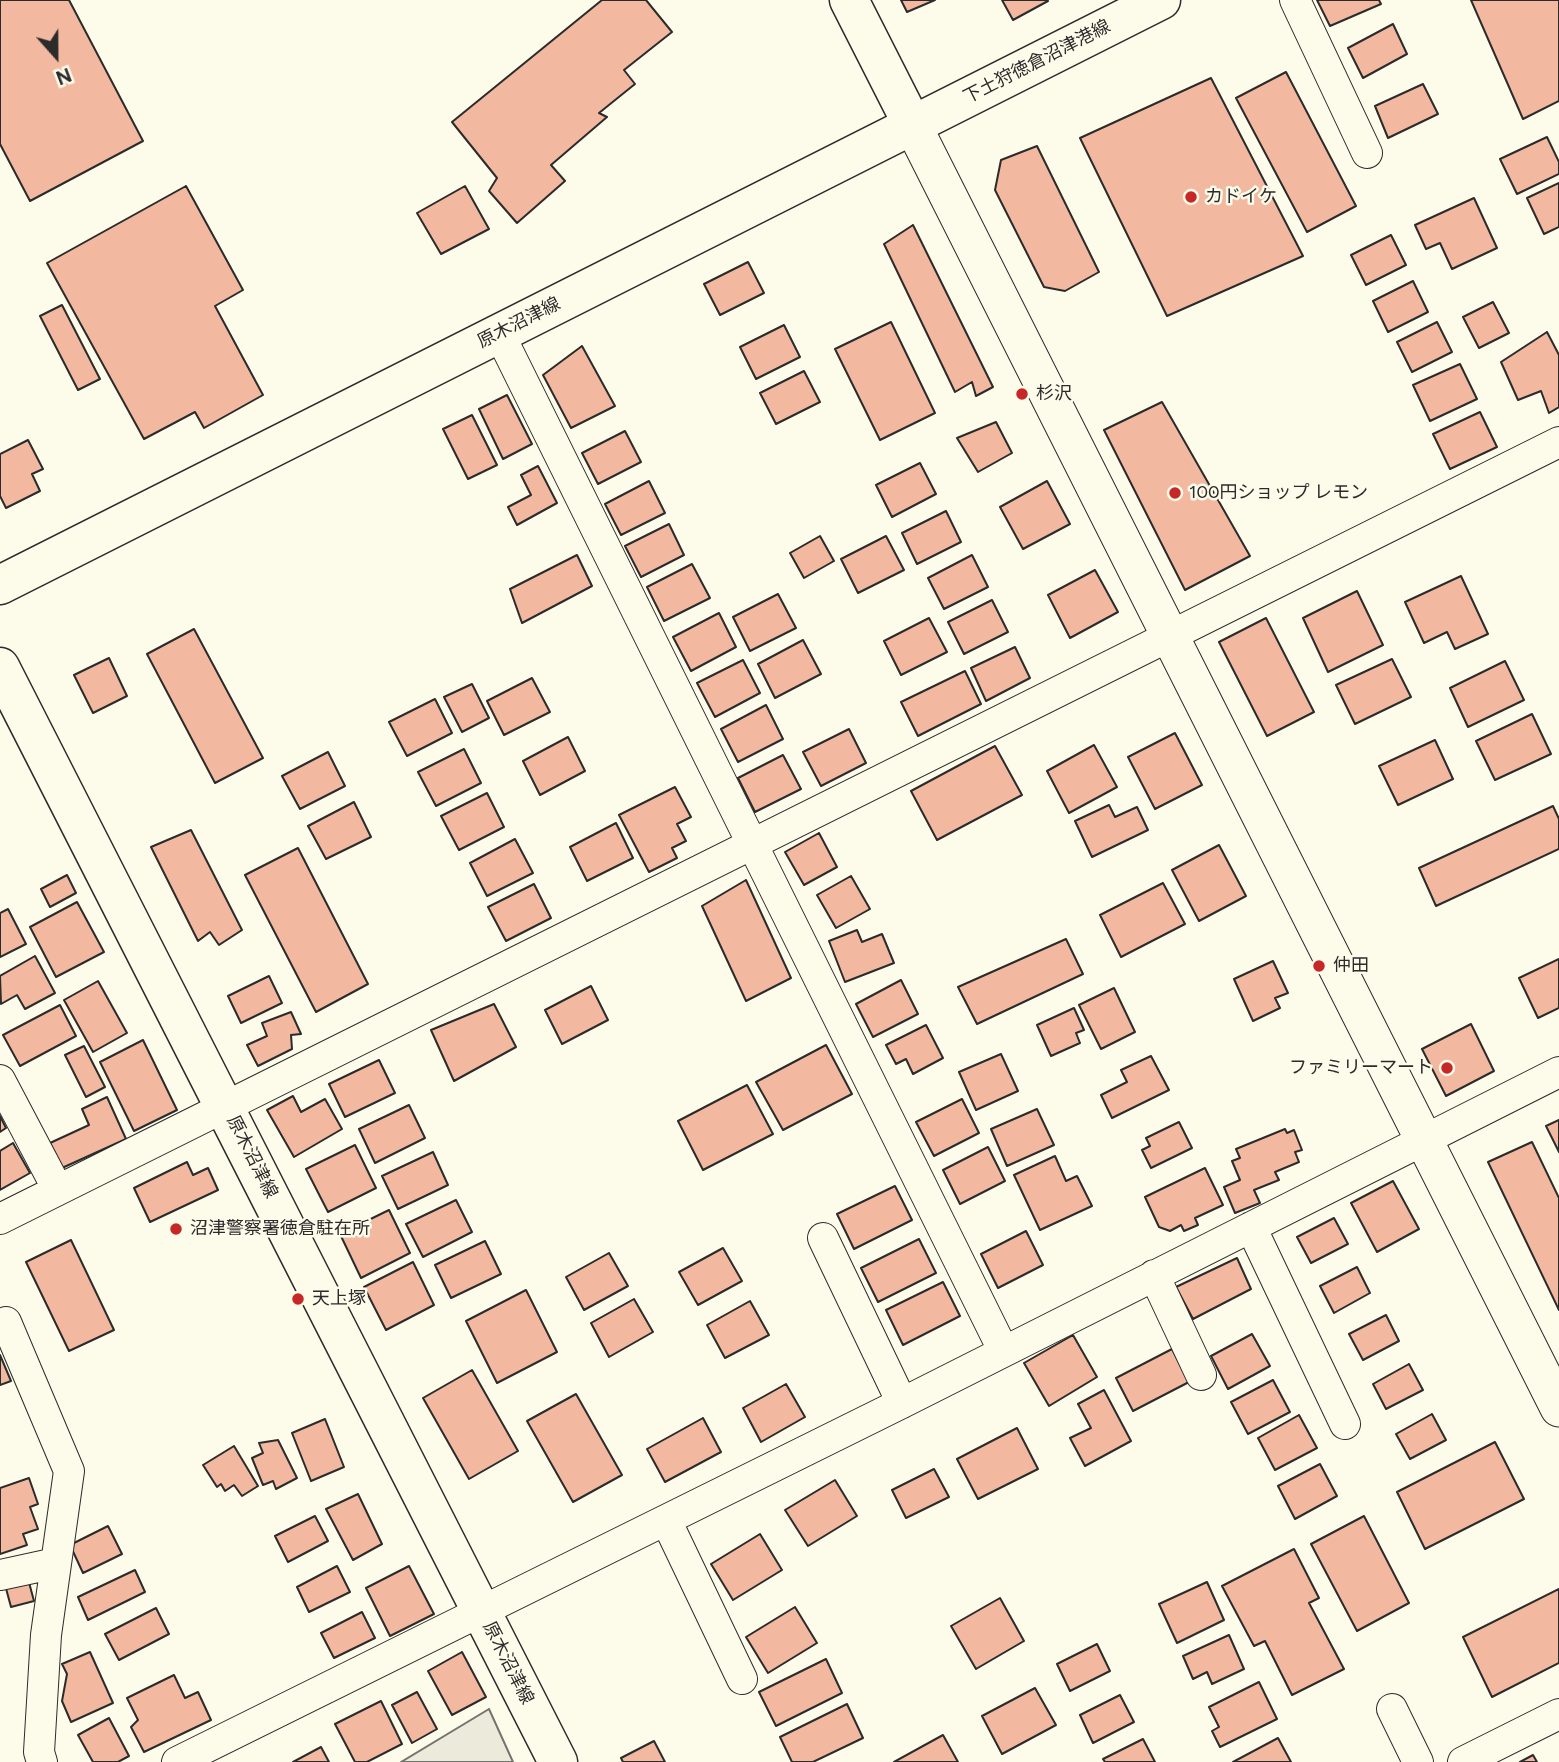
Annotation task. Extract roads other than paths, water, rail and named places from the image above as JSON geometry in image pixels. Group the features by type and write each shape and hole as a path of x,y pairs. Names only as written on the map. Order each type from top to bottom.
{"main road":[{"path":"849,0 912,124"},
{"name":"下土狩徳倉沼津港線","path":"912,124 1161,0"},
{"name":"原木沼津線","path":"0,585 912,124"},
{"name":"原木沼津線","path":"0,667 558,1762"}],"street":[{"path":"1295,0 1367,153"},
{"path":"912,124 1559,1408"},
{"path":"499,333 1003,1350"},
{"path":"0,1219 1559,442"},
{"path":"177,1762 902,1403 1559,1072"},
{"path":"0,1080 58,1190"},
{"path":"1251,1227 1345,1424"},
{"path":"823,1238 902,1403"},
{"path":"1154,1275 1201,1375"},
{"path":"2,1318 69,1471 42,1691 39,1752 43,1762"},
{"path":"666,1520 742,1679"},
{"path":"0,1575 56,1563"},
{"path":"1392,1709 1418,1762"},
{"path":"1463,1762 1559,1714"}],"place":[{"name":"カドイケ","path":"1191,197"},
{"name":"杉沢","path":"1022,394"},
{"name":"100円ショップ レモン","path":"1175,493"},
{"name":"仲田","path":"1319,966"},
{"name":"ファミリーマート","path":"1447,1068"},
{"name":"沼津警察署徳倉駐在所","path":"176,1229"},
{"name":"天上塚","path":"298,1299"}]}
